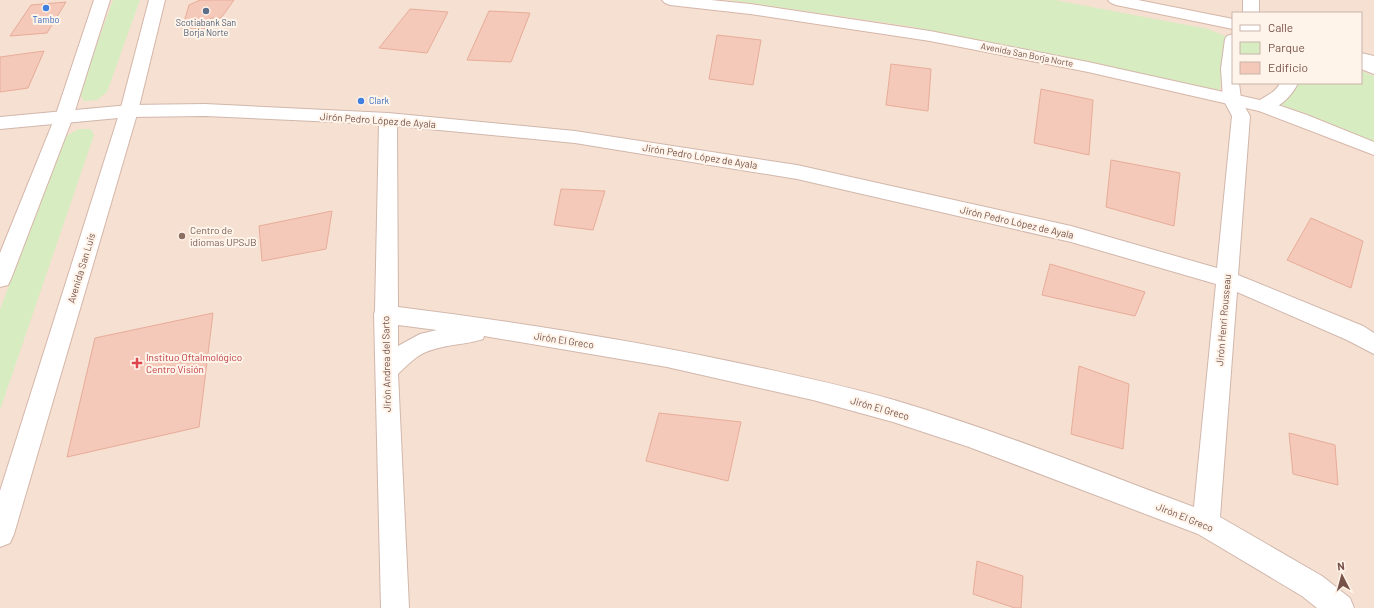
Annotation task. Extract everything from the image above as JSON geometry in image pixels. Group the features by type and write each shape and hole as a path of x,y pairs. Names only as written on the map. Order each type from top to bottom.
{"street":[{"path":"0,279 64,117 102,0"},
{"name":"Avenida San Luis","path":"0,534 129,111 157,0"},
{"name":"Avenida San Borja Norte","path":"670,0 750,9 930,36 1088,67 1237,107"},
{"path":"1116,0 1232,24"},
{"path":"1251,0 1251,12"},
{"name":"Jirón Henri Rousseau","path":"1206,524 1227,279 1237,107 1229,81 1229,60 1232,44"},
{"path":"1362,58 1374,61"},
{"path":"1362,63 1374,69"},
{"path":"1263,106 1277,99 1287,89 1289,84"},
{"path":"1237,107 1263,106 1301,119 1374,149"},
{"name":"Jirón Pedro López de Ayala","path":"0,123 129,111 205,110 388,119 575,137 797,172 1070,234 1227,279 1355,333 1374,344"},
{"name":"Jirón Andrea del Sarto","path":"388,119 385,314 395,608"},
{"name":"Jirón El Greco","path":"385,314 494,328 667,357 813,390 893,411 970,436 1206,524 1312,586 1340,608"},
{"path":"386,370 409,350 428,341 494,328"}],"shaded area":[{"path":"0,0 1374,0 1374,608 0,608"}],"green space":[{"path":"113,0 140,0 107,92 97,100 84,101 79,93"},
{"path":"729,0 1055,0 1208,29 1225,36 1220,90 908,26"},
{"path":"1362,71 1374,76 1374,142 1281,105 1280,84 1362,84"},
{"path":"79,129 91,129 94,135 0,410 0,309 66,136"}],"building":[{"name":"Scotiabank San Borja Norte","path":"200,0 234,0 221,18 211,18 204,29 182,29 189,5"},
{"path":"66,2 47,33 10,36 31,5"},
{"path":"410,9 448,12 427,53 379,48"},
{"path":"489,11 530,13 511,62 467,60"},
{"path":"717,35 761,40 753,85 709,79"},
{"path":"44,51 28,88 0,92 0,57"},
{"path":"891,64 931,69 928,111 886,105"},
{"path":"1041,89 1093,100 1089,155 1034,143"},
{"path":"1111,160 1180,173 1174,226 1106,207"},
{"path":"561,189 605,191 593,230 554,225"},
{"path":"332,211 326,249 262,261 259,226"},
{"path":"1311,218 1363,241 1351,288 1287,260"},
{"path":"1050,264 1145,292 1135,316 1042,295"},
{"path":"213,313 199,427 67,457 95,338"},
{"path":"1079,366 1129,384 1123,449 1071,434"},
{"path":"659,413 741,422 728,481 646,461"},
{"path":"1289,433 1335,445 1338,485 1293,474"},
{"path":"977,561 1023,576 1021,608 1015,608 973,594"}],"place":[{"name":"Tambo","path":"46,8"},
{"name":"Scotiabank San Borja Norte","path":"206,11"},
{"name":"Clark","path":"361,101"},
{"name":"Centro de idiomas UPSJB","path":"182,236"},
{"name":"Instituo Oftalmológico Centro Visión","path":"137,363"}]}
